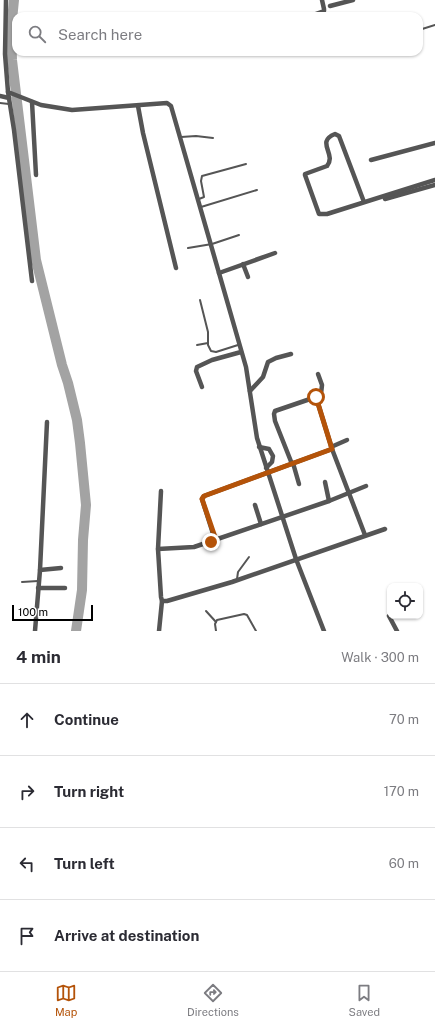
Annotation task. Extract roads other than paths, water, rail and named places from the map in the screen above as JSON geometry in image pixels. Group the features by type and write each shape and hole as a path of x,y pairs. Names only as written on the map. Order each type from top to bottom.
{"street":[{"path":"6,0 2,44 32,281"},
{"path":"321,12 324,11 322,0"},
{"path":"330,6 353,0"},
{"path":"0,96 9,95 41,105 72,110 167,103 171,106 200,208 212,244 246,367 253,418 259,447 296,559 324,631"},
{"path":"32,102 36,175"},
{"path":"138,106 176,268"},
{"path":"364,202 338,135 335,134 327,138 326,142 329,164 305,174 318,213 327,214 435,180"},
{"path":"371,160 435,143"},
{"path":"385,199 435,185"},
{"path":"219,273 275,253"},
{"path":"243,264 248,277"},
{"path":"202,387 196,371 197,367 212,360 242,352"},
{"path":"250,391 263,377 268,362 291,354"},
{"path":"299,484 275,421 274,414 275,410 321,394 322,385 318,374"},
{"path":"316,397 332,448 365,535"},
{"path":"35,631 40,570 48,422"},
{"path":"216,540 202,499 204,496 267,470 292,464 332,448 347,440"},
{"path":"259,447 270,449 273,456 272,462 267,470"},
{"path":"325,482 329,501"},
{"path":"158,549 194,547 329,501 366,486"},
{"path":"159,631 160,608 162,601 158,549 161,491"},
{"path":"255,505 261,524"},
{"path":"162,601 167,601 237,580 385,528"},
{"path":"40,570 61,568"},
{"path":"38,588 65,588"},
{"path":"390,619 397,631"}],"lane":[{"path":"423,29 435,25"},
{"path":"0,103 9,104"},
{"path":"181,137 196,136 213,138"},
{"path":"198,200 204,197 201,181 202,176 246,164"},
{"path":"200,208 257,190"},
{"path":"188,248 212,244 239,235"},
{"path":"200,300 208,332 209,348 213,352 239,344"},
{"path":"197,345 208,343"},
{"path":"237,580 238,572 249,557"},
{"path":"22,582 38,581"},
{"path":"206,611 216,622 216,631"},
{"path":"216,622 217,620 244,614 247,615 256,631"}],"waterway":[{"path":"13,12 14,0"},
{"path":"12,20 12,60 36,260 77,420 80,443 86,505 83,540 82,590 76,631"}]}
